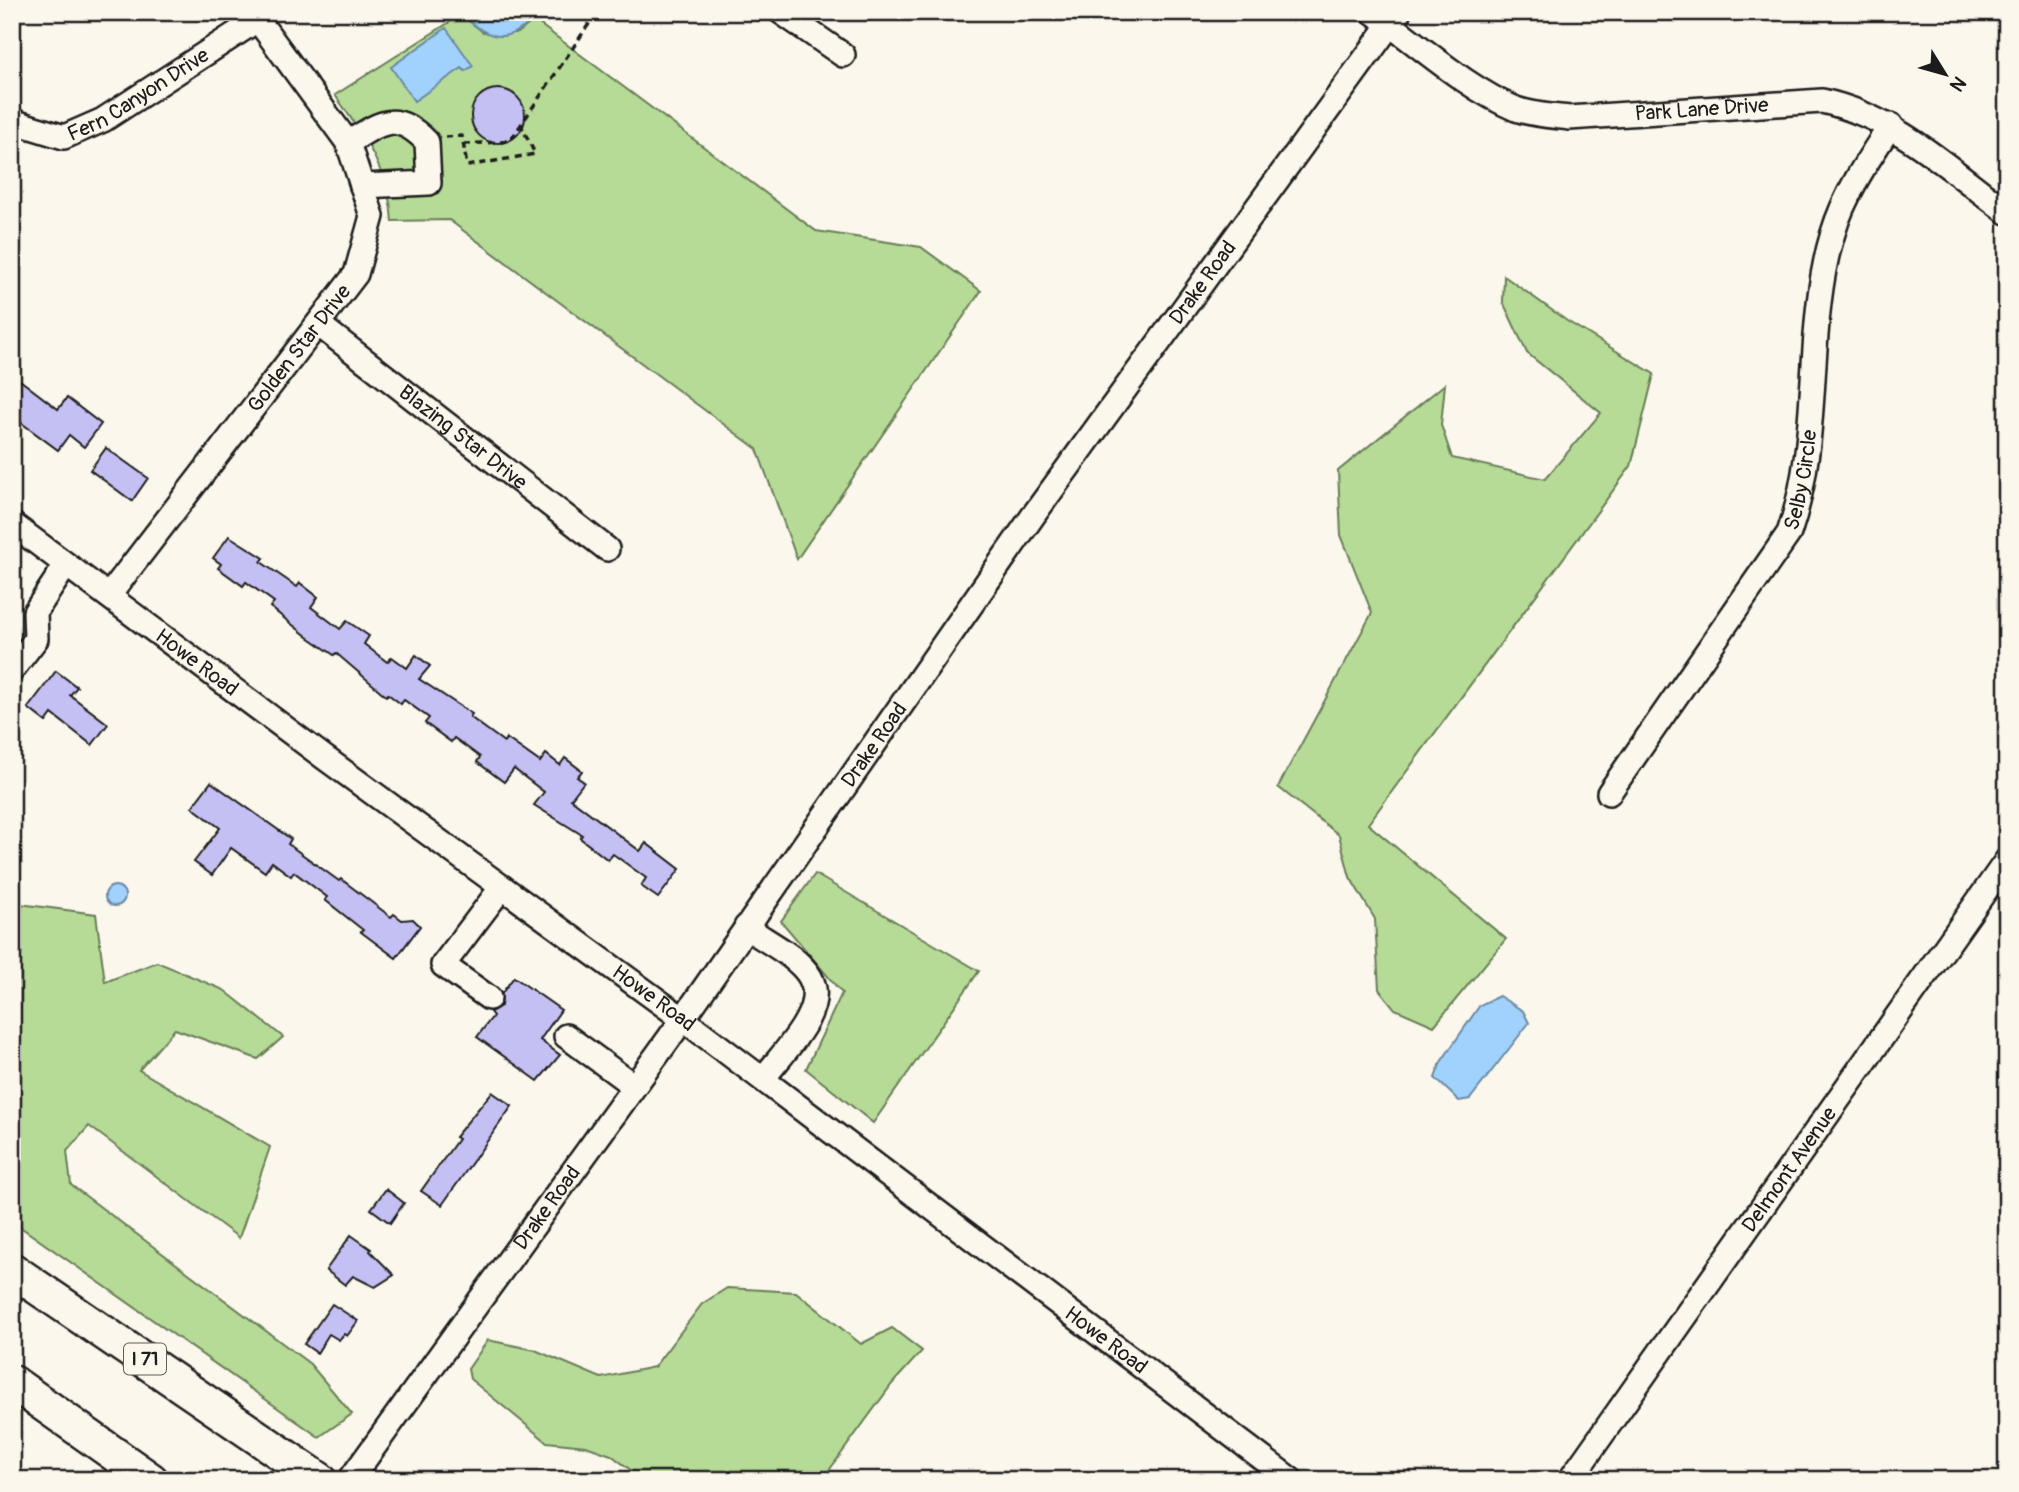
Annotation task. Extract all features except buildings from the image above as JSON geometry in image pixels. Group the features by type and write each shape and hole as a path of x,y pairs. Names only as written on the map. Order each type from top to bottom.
{"highway":[{"name":"I 71","path":"12,1270 277,1448 320,1480"},
{"path":"12,1382 151,1480"}],"street":[{"path":"781,12 843,55"},
{"name":"Fern Canyon Drive","path":"12,121 64,136 103,120 254,16"},
{"name":"Golden Star Drive","path":"110,594 356,274 372,216 348,144 254,16"},
{"name":"Park Lane Drive","path":"1388,16 1470,82 1516,109 1543,115 1569,118 1822,101 1850,107 1891,125 2007,212"},
{"name":"Drake Road","path":"350,1480 683,1019 1035,513 1388,16"},
{"path":"348,144 377,124 398,121 415,130 426,142 429,183 362,186"},
{"name":"Selby Circle","path":"1609,793 1789,533 1805,469 1823,278 1833,232 1872,154 1891,125"},
{"name":"Blazing Star Drive","path":"318,324 607,549"},
{"name":"Howe Road","path":"12,524 110,594 314,750 683,1019 1291,1480"},
{"path":"12,670 36,639 35,612 66,565"},
{"name":"Delmont Avenue","path":"1570,1480 2007,860"},
{"path":"489,998 443,965 502,887"},
{"path":"746,927 800,966 810,977 815,991 813,1006 806,1020 763,1079"},
{"path":"566,1036 634,1086"}],"path":[{"path":"464,144 502,142 512,138 597,12"},
{"path":"426,142 444,136 462,136 467,166 535,154 521,125"}],"green space":[{"path":"461,15 483,32 518,33 534,20 816,231 921,247 981,291 797,559 757,449 449,220 392,221 386,186 380,170 365,140 335,95"},
{"path":"1504,276 1567,321 1654,374 1631,466 1368,824 1506,939 1434,1026 1395,1009 1379,989 1375,919 1350,877 1339,835 1278,787 1372,613 1341,535 1338,471 1445,384 1441,425 1452,458 1545,479 1601,413 1527,353 1503,302"},
{"path":"815,874 979,971 873,1123 806,1069 842,993 781,921"},
{"path":"12,903 96,914 105,982 157,962 224,990 283,1037 258,1059 175,1029 139,1070 270,1147 239,1238 89,1126 67,1151 71,1185 310,1364 352,1414 319,1437 12,1221"},
{"path":"727,1288 796,1292 861,1344 892,1328 922,1351 892,1384 822,1480 644,1480 611,1455 586,1446 547,1442 470,1379 468,1369 488,1340 535,1350 601,1378 654,1367 702,1304"}],"water":[{"path":"459,12 544,12 520,29 502,36 483,31"},
{"path":"446,28 473,66 465,71 462,68 414,101 391,67"},
{"path":"115,886 122,889 125,896 122,903 115,906 108,903 105,896 108,889"},
{"path":"1499,996 1523,1011 1529,1023 1470,1099 1459,1101 1435,1078 1441,1062 1480,1005"}]}
